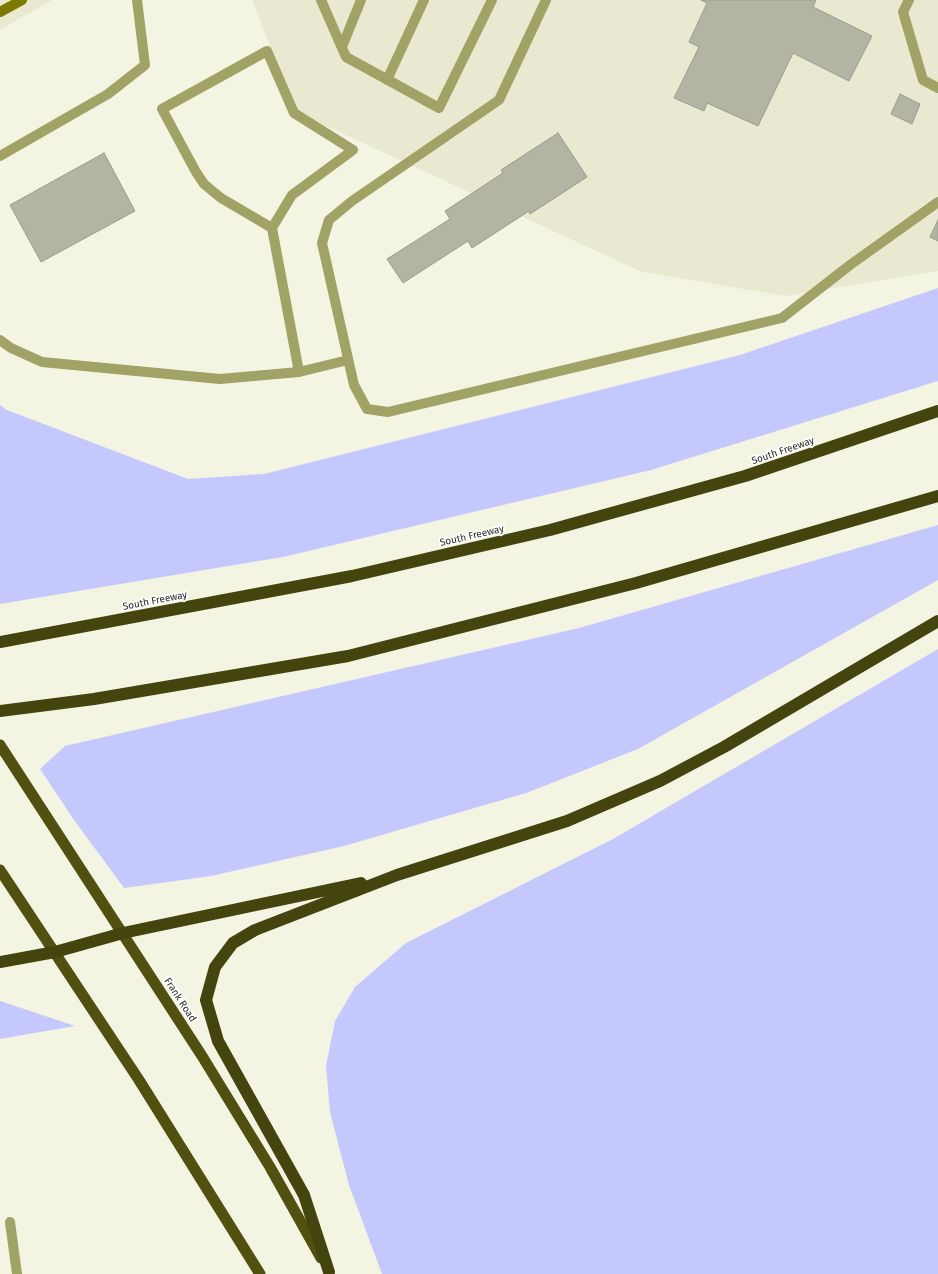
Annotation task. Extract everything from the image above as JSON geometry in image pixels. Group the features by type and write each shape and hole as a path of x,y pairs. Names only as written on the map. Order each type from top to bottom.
{"highway":[{"name":"South Freeway","path":"0,642 23,639 352,576 550,530 746,476 938,411"},
{"path":"0,711 94,699 348,656 636,584 938,496"},
{"path":"330,1273 304,1195 218,1041 206,1000 215,967 233,943 255,930 398,875 567,821 660,781 724,747 938,621"},
{"name":"Frank Road","path":"0,744 123,933 270,1168 330,1273"},
{"path":"0,870 139,1080 260,1274"},
{"path":"0,962 55,952 123,933 398,875"}],"main road":[{"path":"0,12 22,0"}],"lane":[{"path":"0,156 108,94 145,65 137,0"},
{"path":"321,0 346,57 439,108 492,0"},
{"path":"342,47 361,0"},
{"path":"387,80 424,0"},
{"path":"546,0 499,100 352,201 329,220 322,243 354,385 367,409 388,412 782,318 850,265 938,202"},
{"path":"909,0 903,12 923,80 938,88"},
{"path":"272,228 221,198 204,184 162,109 267,51 294,113 353,150 292,195 272,228 299,372"},
{"path":"0,340 11,348 42,362 220,379 299,372 348,360"},
{"path":"10,1222 17,1274"}],"shaded area":[{"path":"0,0 52,0 0,30"},
{"path":"252,0 938,0 938,271 785,296 642,272 296,112"},
{"path":"938,288 938,381 651,470 283,557 0,604 0,405 7,410 188,479 264,474 740,355"},
{"path":"938,525 938,580 638,749 526,793 344,846 211,876 124,888 74,820 40,769 65,746 579,628"},
{"path":"938,649 938,1274 382,1274 349,1185 330,1112 326,1066 335,1021 355,987 406,943 613,839"},
{"path":"0,1001 75,1026 0,1039"}],"building":[{"path":"701,0 816,0 813,7 872,36 849,81 793,53 758,126 707,103 704,111 674,98 699,47 689,42 707,3"},
{"path":"900,94 920,104 912,124 891,114"},
{"path":"558,133 587,177 530,214 529,211 472,248 468,241 403,283 387,259 450,219 445,211 503,173 501,170"},
{"path":"104,153 135,211 41,262 10,205"},
{"path":"938,220 938,241 930,237"}]}
